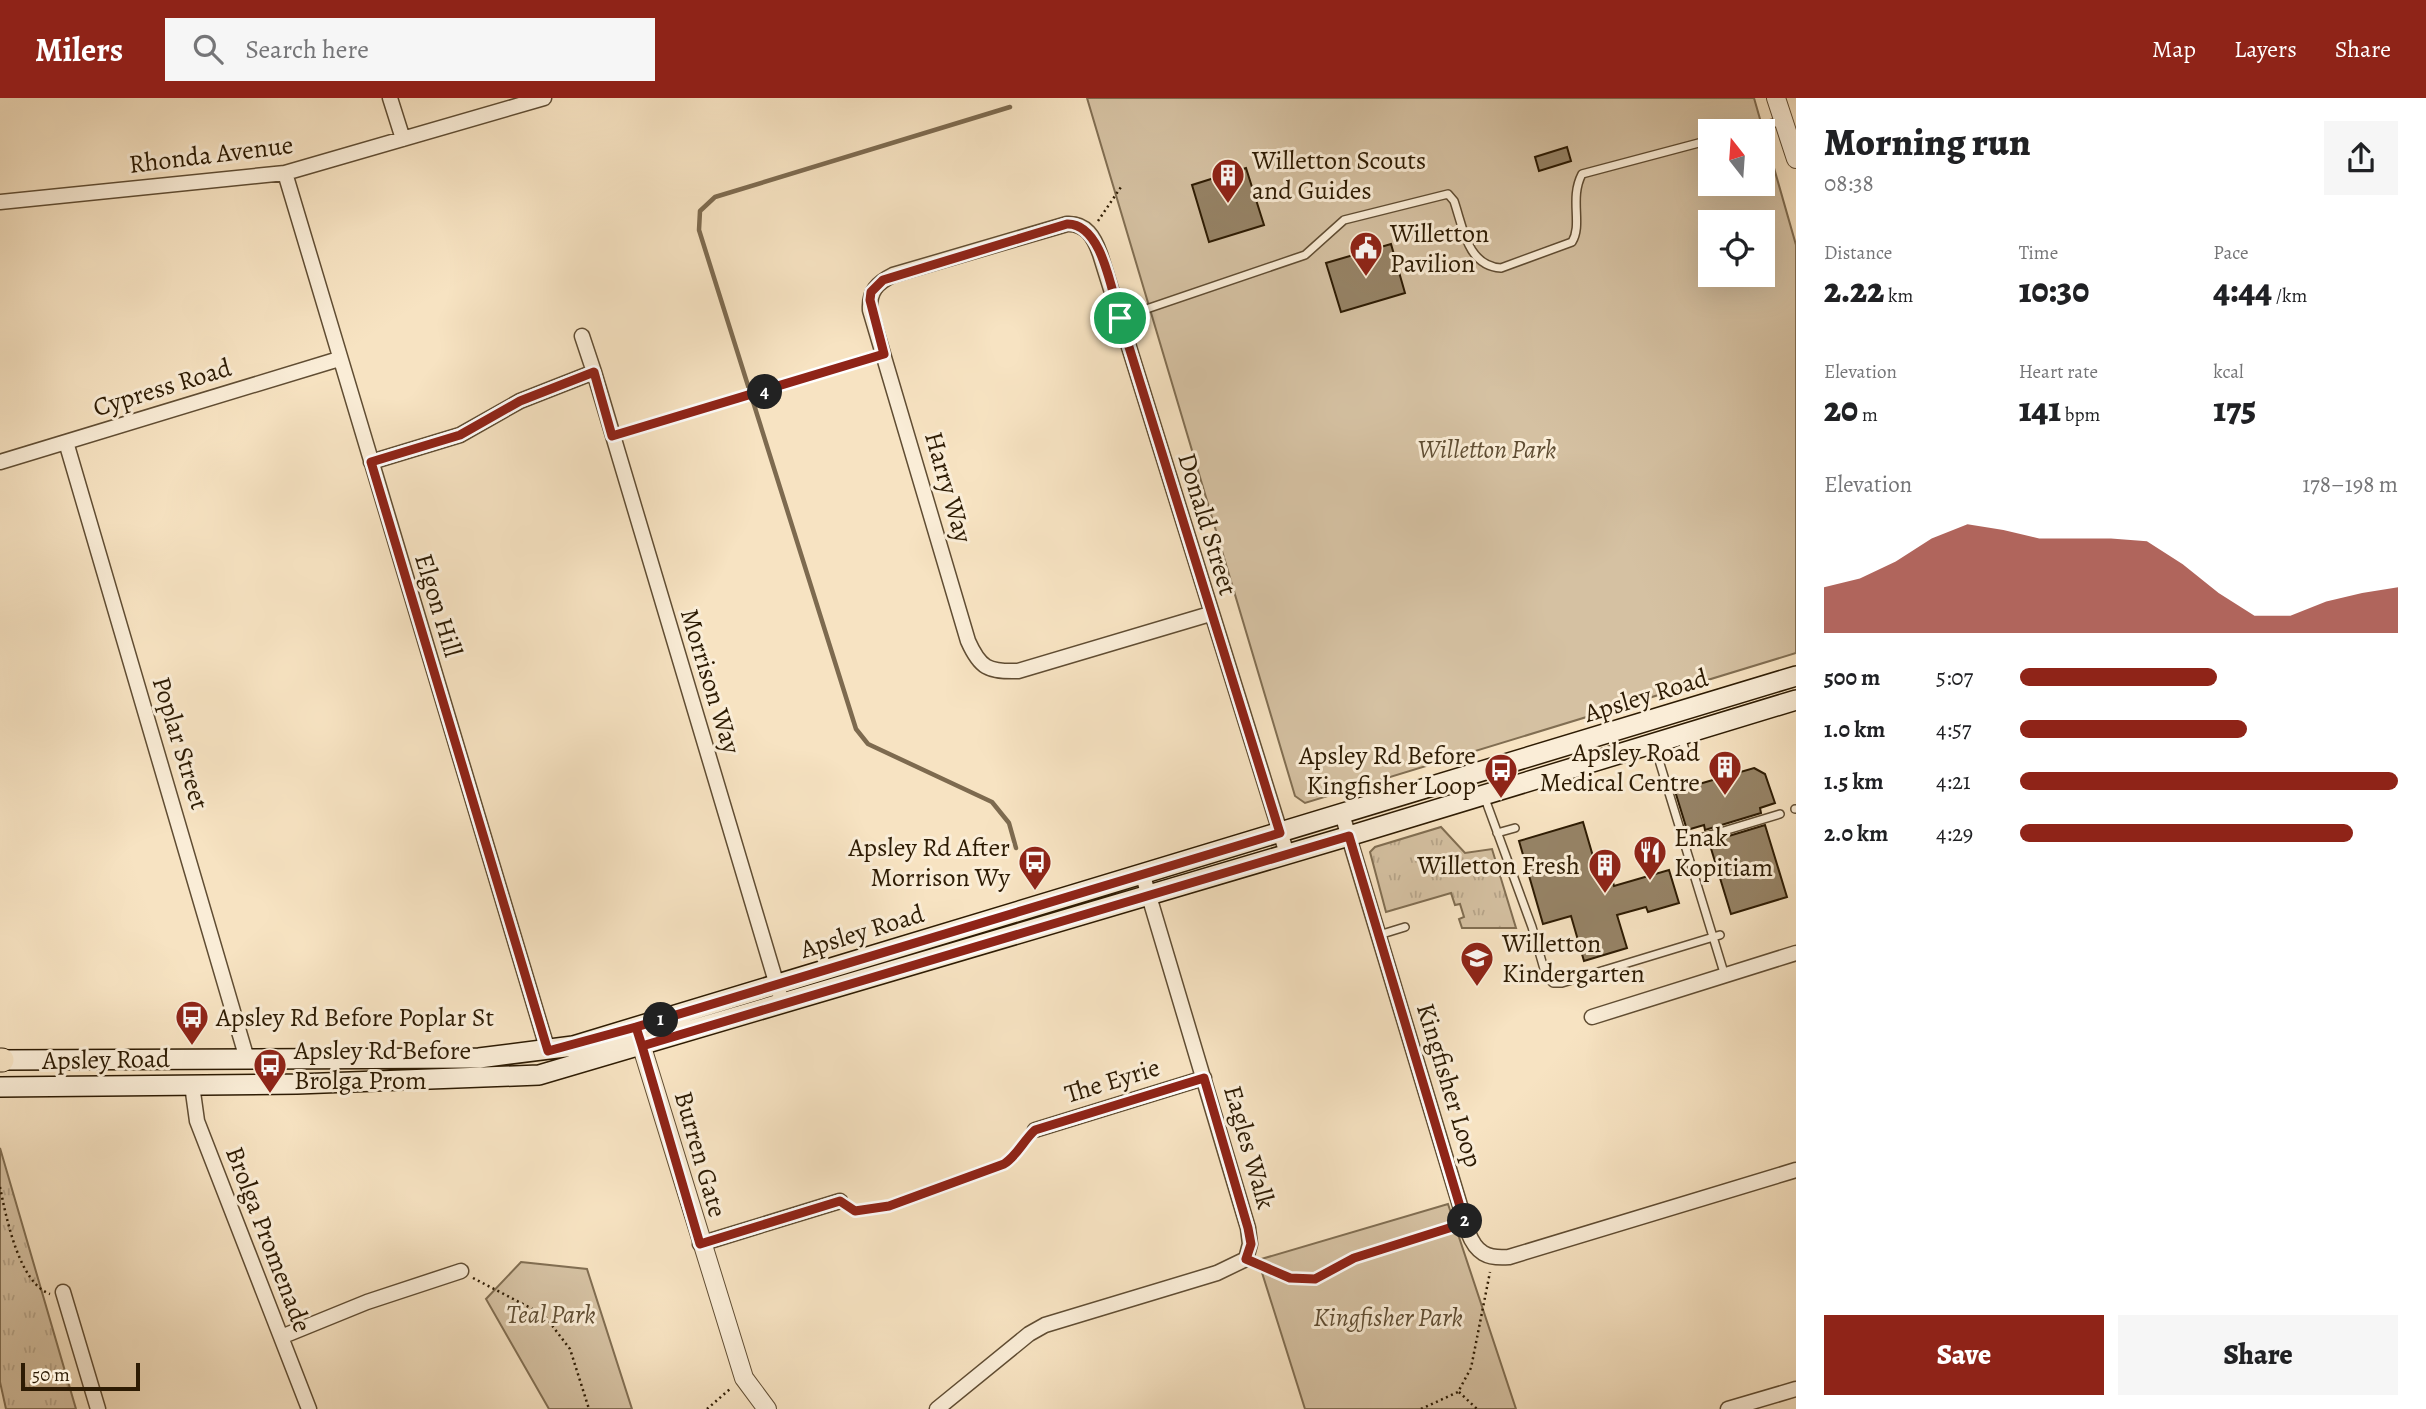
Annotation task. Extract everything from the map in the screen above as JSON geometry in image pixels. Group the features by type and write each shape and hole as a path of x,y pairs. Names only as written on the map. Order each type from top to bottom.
{"main road":[{"name":"Apsley Road","path":"1145,886 1280,833 1795,681"},
{"name":"Apsley Road","path":"0,1087 509,1078 568,1068 639,1037 780,994 1145,886 1287,854 1796,700"},
{"name":"Apsley Road","path":"1,1060 479,1058 639,1037"}],"street":[{"path":"390,98 403,139"},
{"name":"Rhonda Avenue","path":"0,202 285,173 544,98"},
{"path":"1776,98 1796,159"},
{"name":"Elgon Hill","path":"285,173 548,1051"},
{"name":"Harry Way","path":"1090,233 1076,224 1067,224 883,280 871,292 870,300 884,354 968,641 977,661 995,672 1018,671 1210,614"},
{"name":"Donald Street","path":"1090,233 1096,241 1210,614 1287,854"},
{"name":"Morrison Way","path":"582,336 780,994"},
{"name":"Cypress Road","path":"0,463 339,359"},
{"path":"371,462 460,435 520,401 594,372"},
{"name":"Poplar Street","path":"66,442 247,1059"},
{"name":"Kingfisher Loop","path":"1342,814 1465,1223 1472,1243 1480,1253 1493,1258"},
{"name":"Eagles Walk","path":"1145,886 1248,1228 1251,1244 1246,1259"},
{"path":"1592,1017 1796,953"},
{"name":"Burren Gate","path":"639,1037 700,1244 744,1378 767,1409"},
{"name":"The Eyrie","path":"1035,1130 1204,1078"},
{"name":"Brolga Promenade","path":"192,1085 197,1121 309,1409"},
{"path":"1493,1258 1508,1257 1796,1170"},
{"path":"700,1244 840,1201"},
{"path":"937,1409 1029,1334 1045,1325 1217,1273 1246,1259"},
{"path":"281,1337 367,1303 461,1271"},
{"path":"64,1292 97,1409"},
{"path":"1728,1409 1796,1389"}],"lane":[{"path":"1775,123 1783,121"},
{"path":"1120,318 1305,255 1344,220 1448,194 1454,201 1472,254 1490,267 1501,268 1572,242 1577,233 1575,188 1582,174 1698,143"},
{"path":"1681,735 1688,757"},
{"path":"1654,743 1663,785 1716,936 1725,976"},
{"path":"1583,765 1588,784"},
{"path":"1483,795 1546,976 1553,983 1562,983 1716,936"},
{"path":"1684,843 1780,814"},
{"path":"1497,834 1515,828"},
{"path":"1379,935 1405,927"}],"path":[{"path":"1090,233 1121,187"},
{"path":"612,436 741,400 884,354"},
{"path":"840,1201 855,1211 874,1210 1004,1164 1014,1158 1020,1144 1035,1130"},
{"path":"0,1187 9,1227 29,1277 48,1294 64,1292"},
{"path":"1246,1259 1290,1278 1315,1279 1354,1258 1465,1223"},
{"path":"1421,1409 1458,1392 1471,1368 1493,1258"},
{"path":"461,1271 544,1315 570,1349 589,1409"},
{"path":"707,1409 744,1378"},
{"path":"1458,1392 1477,1409"}],"green space":[{"name":"Willetton Park","path":"1087,98 1754,98 1760,119 1698,119 1698,196 1775,196 1775,172 1796,245 1796,653 1305,803 1295,796"},
{"path":"1441,827 1465,853 1492,849 1516,928 1462,928 1459,919 1464,917 1460,904 1455,905 1451,893 1386,912 1370,852 1375,847"},
{"path":"0,1148 76,1409 6,1409 0,1382"},
{"name":"Kingfisher Park","path":"1448,1204 1516,1409 1305,1409 1258,1260"},
{"name":"Teal Park","path":"521,1262 587,1269 632,1409 549,1409 486,1299"}],"building":[{"path":"1567,147 1571,161 1539,171 1535,157"},
{"name":"Willetton Scouts and Guides","path":"1246,168 1264,225 1209,242 1192,185"},
{"name":"Willetton Pavilion","path":"1391,244 1405,293 1341,312 1326,263"},
{"name":"Apsley Road Medical Centre","path":"1754,768 1765,774 1775,803 1760,808 1761,813 1705,830 1704,825 1687,830 1675,791"},
{"name":"Willetton Fresh","path":"1583,822 1599,877 1611,874 1614,886 1669,870 1679,903 1648,912 1646,907 1617,915 1627,948 1584,961 1571,916 1543,924 1519,841"},
{"path":"1765,825 1787,897 1731,914 1709,842"}],"waterway":[{"path":"1010,107 715,197 700,211 699,230 856,729 868,744 992,802 1009,823 1016,848"}],"place":[{"name":"Willetton Scouts and Guides","path":"1228,205"},
{"name":"Willetton Pavilion","path":"1366,278"},
{"name":"Apsley Road Medical Centre","path":"1725,797"},
{"name":"Apsley Rd Before Kingfisher Loop","path":"1501,800"},
{"name":"Enak Kopitiam","path":"1650,882"},
{"name":"Apsley Rd After Morrison Wy","path":"1035,892"},
{"name":"Willetton Fresh","path":"1605,895"},
{"name":"Willetton Kindergarten","path":"1477,988"},
{"name":"Apsley Rd Before Poplar St","path":"192,1047"},
{"name":"Apsley Rd Before Brolga Prom","path":"270,1095"}],"route":[{"path":"1120,318 1096,241 1083,227 1067,224 883,280 871,292 870,310 884,354 741,400 612,436 594,372 520,401 460,435 371,462 548,1051 636,1027 700,1244 840,1201 855,1211 889,1206 1004,1164 1014,1158 1020,1144 1035,1130 1204,1078 1248,1228 1251,1244 1246,1259 1290,1278 1315,1279 1354,1258 1423,1239 1465,1223 1349,836 642,1046 636,1027 1280,833 1120,318"}]}
